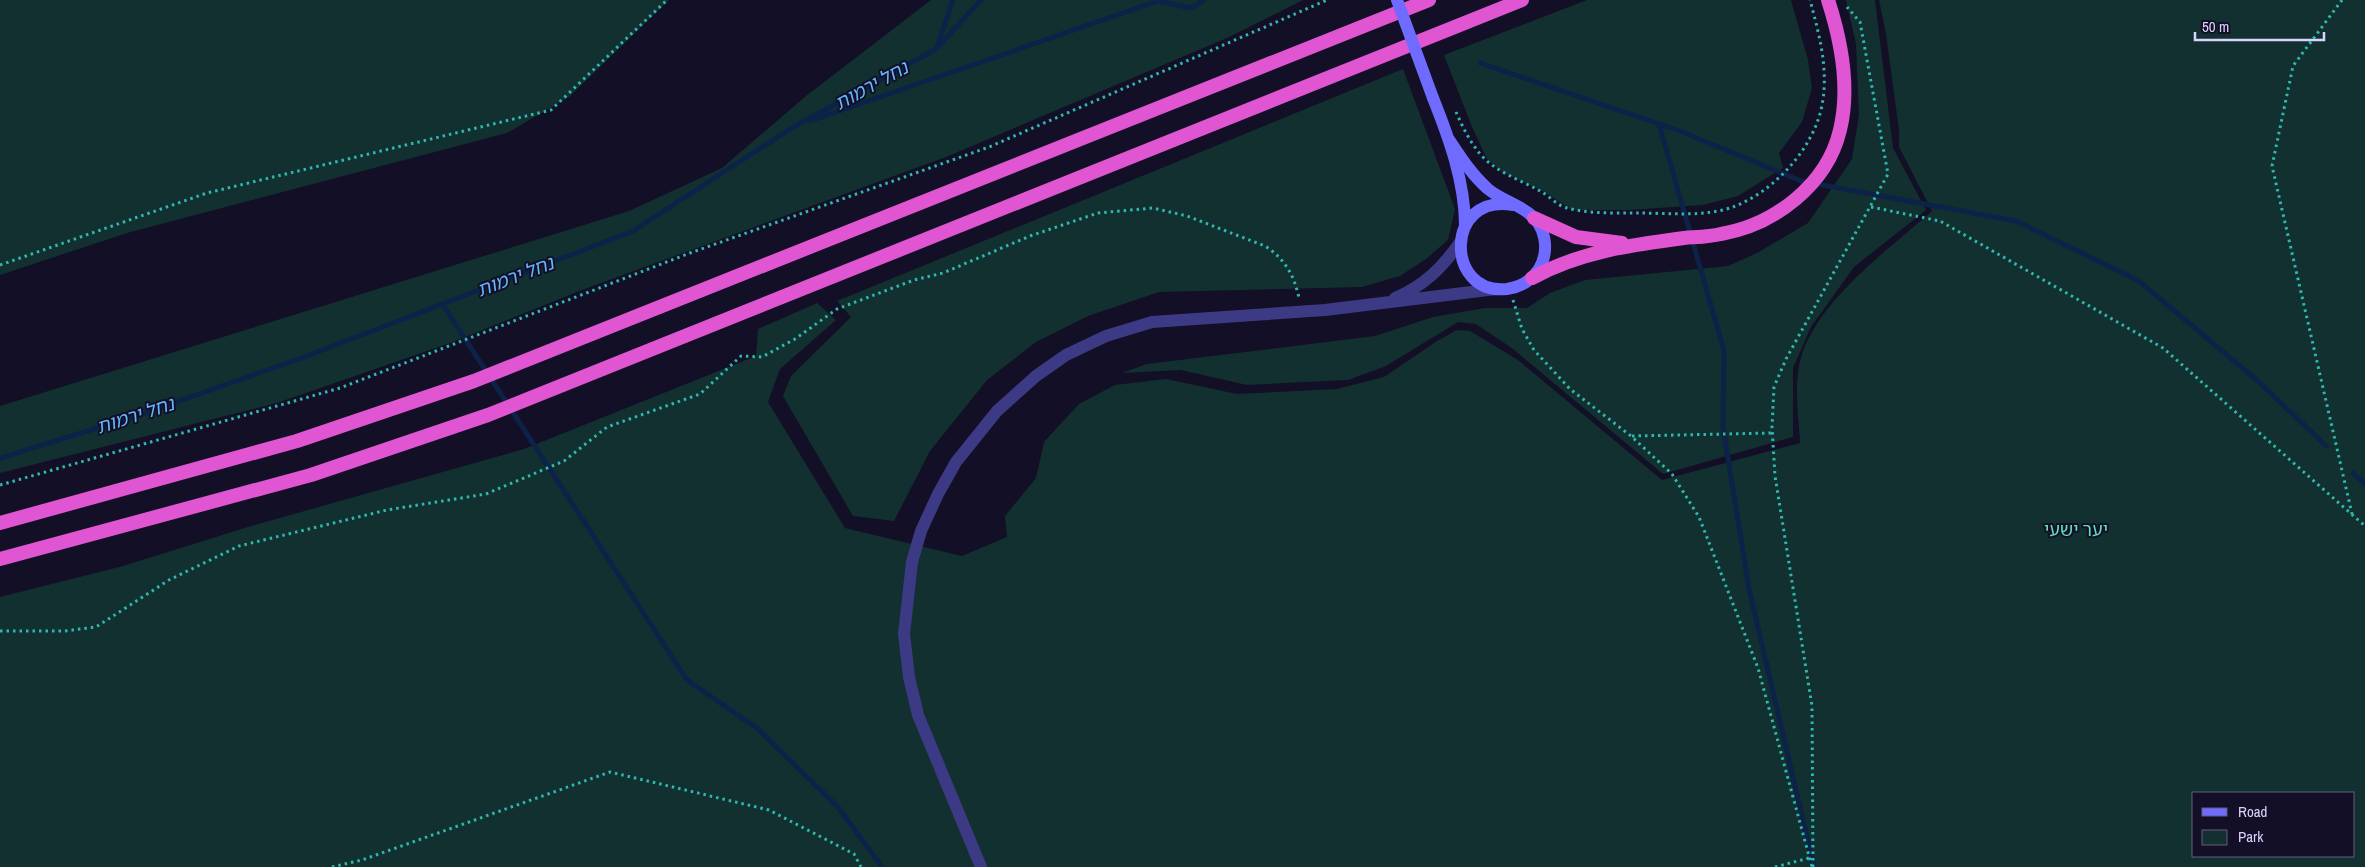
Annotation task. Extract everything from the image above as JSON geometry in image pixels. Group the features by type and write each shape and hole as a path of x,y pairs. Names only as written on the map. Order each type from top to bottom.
{"highway":[{"path":"0,523 297,441 474,381 1429,0"},
{"path":"0,558 311,475 488,414 1522,0"},
{"path":"1532,278 1574,258 1640,245 1721,234 1750,227 1775,214 1798,198 1815,180 1828,161 1840,131 1843,100 1842,62 1835,20 1828,0"},
{"path":"1534,218 1576,237 1640,245"}],"main road":[{"path":"1397,0 1448,138 1464,200 1465,226"},
{"path":"1448,138 1463,162 1481,182 1513,205 1527,212 1534,218 1542,230 1545,249 1542,262 1532,278 1510,288 1496,289 1478,281 1468,270 1461,256 1460,241 1465,226 1474,214 1498,204 1513,205"}],"street":[{"path":"1378,303 1408,292 1430,278 1450,257 1460,241"},
{"path":"981,867 918,715 909,677 904,634 912,562 921,531 938,494 956,462 997,411 1036,376 1066,355 1106,336 1152,322 1302,311 1496,289"}],"path":[{"path":"0,265 207,194 551,110 666,0"},
{"path":"0,485 340,388 690,253 989,147 1328,0"},
{"path":"1454,108 1466,134 1491,165 1543,192 1566,208 1609,213 1697,214 1730,208 1775,182 1789,168 1806,145 1822,106 1826,76 1819,34 1810,0"},
{"path":"1813,867 1812,706 1775,476 1772,433 1774,386 1786,359 1888,174 1860,22 1840,0"},
{"path":"2342,0 2293,66 2272,166 2352,515"},
{"path":"1871,207 1940,221 2163,348 2365,526"},
{"path":"0,631 66,631 96,627 169,580 239,546 387,510 486,494 564,461 607,427 700,394 741,356 762,357 795,339 837,309 914,280 942,273 1030,236 1098,213 1153,208 1187,216 1266,246 1276,253 1294,278 1302,311"},
{"path":"1510,288 1522,329 1534,350 1570,389 1631,436 1672,474 1700,517 1758,668 1813,867"},
{"path":"1631,436 1772,433"},
{"path":"332,867 362,860 610,772 769,810 854,854 862,867"},
{"path":"1775,867 1809,858"}],"green space":[{"path":"0,0 669,0 569,97 507,133 127,233 0,275"},
{"path":"931,0 1303,0 1227,38 946,157 582,290 450,343 277,403 0,473 0,406 629,211 722,168 806,96"},
{"path":"1587,0 1791,0 1808,60 1812,88 1802,122 1779,153 1783,168 1738,196 1703,205 1629,210 1572,210 1543,191 1502,172 1487,159 1472,127 1444,55"},
{"path":"1846,0 1875,0 1893,148 1926,210 1854,267 1811,327 1793,368 1793,437 1663,474 1513,349 1476,324 1458,322 1386,366 1348,380 1247,385 1181,370 1122,373 1147,364 1375,336 1433,317 1485,308 1527,308 1550,293 1585,280 1728,266 1757,253 1808,223 1852,159 1859,115 1856,44"},
{"name":"יער ישעי","path":"1879,0 2365,0 2365,867 0,867 0,597 123,566 248,527 524,449 756,356 758,329 817,303 836,320 780,369 768,402 845,528 962,556 1007,537 1005,516 1036,478 1044,442 1079,404 1115,385 1166,379 1237,394 1337,389 1384,377 1437,341 1457,330 1470,331 1518,360 1662,480 1800,443 1797,399 1798,373 1804,350 1815,327 1850,283 1932,211 1899,147 1899,130 1886,34"},
{"path":"1403,69 1455,209 1448,240 1426,259 1400,276 1362,287 1159,292 1088,316 1036,342 987,380 930,451 894,521 853,516 783,396 791,376 851,317 837,301"}],"waterway":[{"path":"937,47 953,0"},
{"name":"נחל ירמות","path":"0,458 133,417 299,359 633,231 790,129 936,49 981,0"},
{"path":"810,121 1158,1 1191,8 1204,0"},
{"path":"1480,63 1680,131 1801,181 2016,221 2139,281 2259,382 2326,446"},
{"path":"1659,124 1724,351 1723,427 1749,589 1814,867"},
{"path":"443,305 687,680 758,729 838,807 882,867"},
{"path":"2353,473 2365,484"}]}
